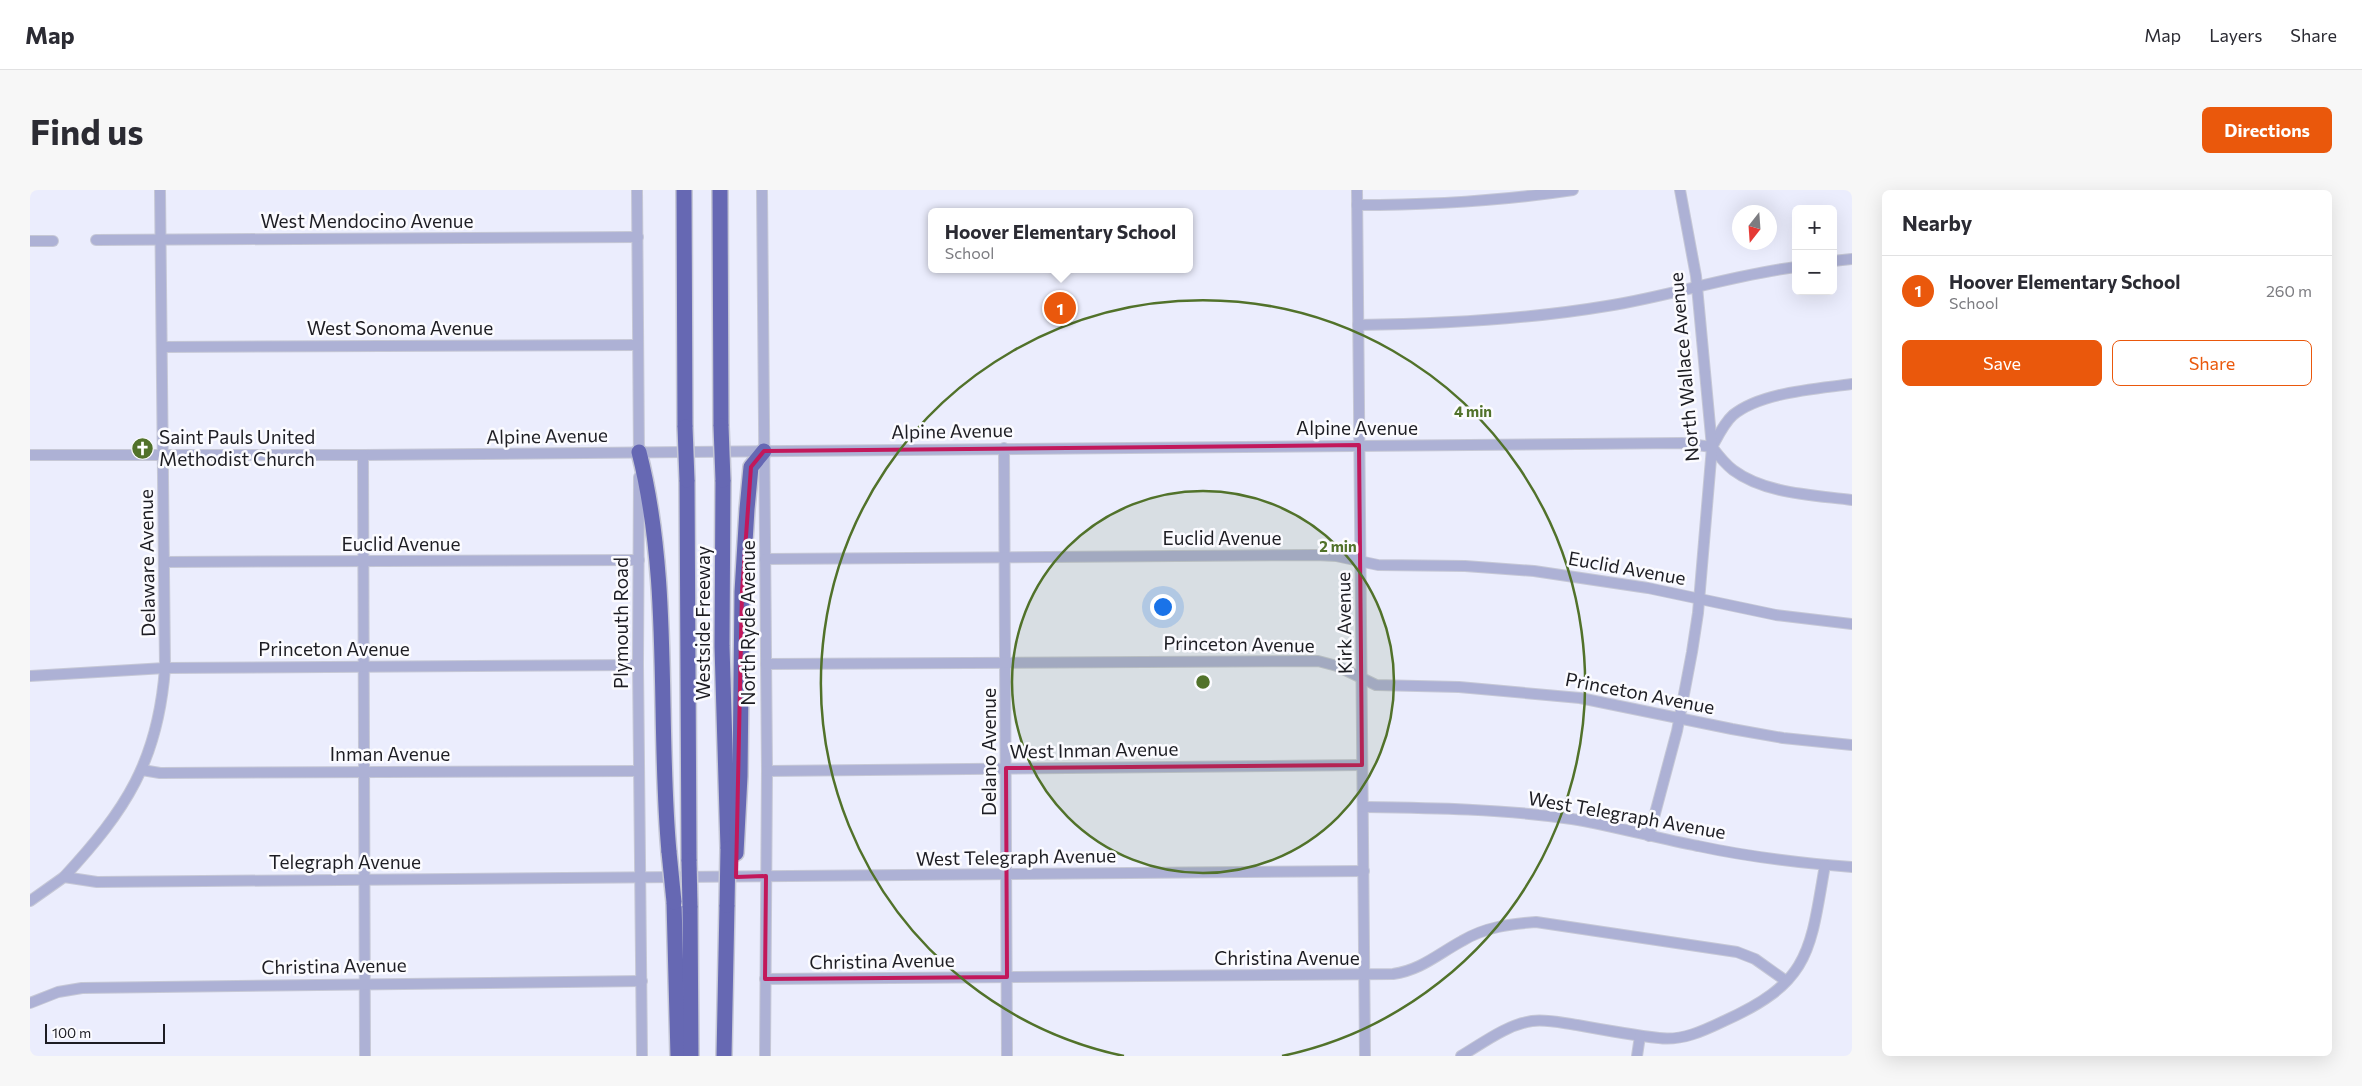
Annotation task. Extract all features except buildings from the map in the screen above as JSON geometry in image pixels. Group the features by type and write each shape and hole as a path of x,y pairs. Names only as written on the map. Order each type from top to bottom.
{"highway":[{"name":"Westside Freeway","path":"684,190 691,1056"},
{"name":"Westside Freeway","path":"720,190 723,480 722,646 732,851"},
{"path":"724,1054 733,994 732,851 740,776 742,592 747,509 751,467 764,450"},
{"path":"640,452 651,514 660,611 665,808 674,902 678,1056"}],"street":[{"name":"Delaware Avenue","path":"64,877 96,842 116,816 142,770 154,738 162,702 165,668 160,190"},
{"name":"Plymouth Road","path":"637,190 640,452 638,665 642,1056"},
{"name":"North Ryde Avenue","path":"762,190 767,771 765,1056"},
{"name":"Kirk Avenue","path":"1357,190 1365,1056"},
{"path":"1357,205 1473,202 1519,198 1573,190"},
{"name":"North Wallace Avenue","path":"1650,836 1680,718 1692,652 1712,447 1697,287 1680,190"},
{"name":"West Mendocino Avenue","path":"96,240 638,237"},
{"path":"30,241 53,241"},
{"path":"1837,262 1852,260"},
{"path":"1358,325 1466,323 1530,318 1608,306 1792,268"},
{"name":"West Sonoma Avenue","path":"162,347 638,345"},
{"path":"1852,384 1791,394 1753,404 1732,416 1712,447 1734,471 1758,483 1807,494 1852,500"},
{"name":"Alpine Avenue","path":"30,455 363,455 1682,443 1712,447"},
{"name":"Delano Avenue","path":"1004,448 1007,1056"},
{"path":"363,455 366,1056"},
{"name":"Euclid Avenue","path":"766,559 1316,555 1378,565 1465,566 1534,571 1606,580 1776,615 1852,624"},
{"name":"Euclid Avenue","path":"164,562 639,560"},
{"name":"Princeton Avenue","path":"766,664 1308,660 1336,666 1376,685 1459,686 1580,698 1783,738 1852,744"},
{"name":"Princeton Avenue","path":"30,676 165,668 638,665"},
{"name":"West Inman Avenue","path":"767,771 1362,765"},
{"name":"Inman Avenue","path":"142,770 160,773 639,771"},
{"name":"West Telegraph Avenue","path":"1364,807 1454,808 1533,814 1573,820 1737,853 1852,867"},
{"path":"1461,1056 1501,1032 1530,1021 1549,1021 1667,1039 1693,1035 1765,1001 1799,967 1808,950 1813,934 1825,864"},
{"name":"West Telegraph Avenue","path":"669,879 766,876 1364,871"},
{"path":"30,901 64,877"},
{"name":"Telegraph Avenue","path":"64,877 97,882 364,879 669,879"},
{"name":"Christina Avenue","path":"765,979 1393,974 1413,970 1435,959 1463,940 1487,930 1511,924 1536,922 1737,952 1755,958 1786,982"},
{"name":"Christina Avenue","path":"30,1003 58,992 82,988 642,981"},
{"path":"1636,1056 1640,1036"}],"highlighted area":[{"path":"1359,445 1362,765 1006,768 1007,977 765,979 766,876 736,877 742,592 751,467 764,451"}],"place":[{"name":"Hoover Elementary School","path":"1060,308"},
{"name":"Saint Pauls United Methodist Church","path":"143,448"}]}
